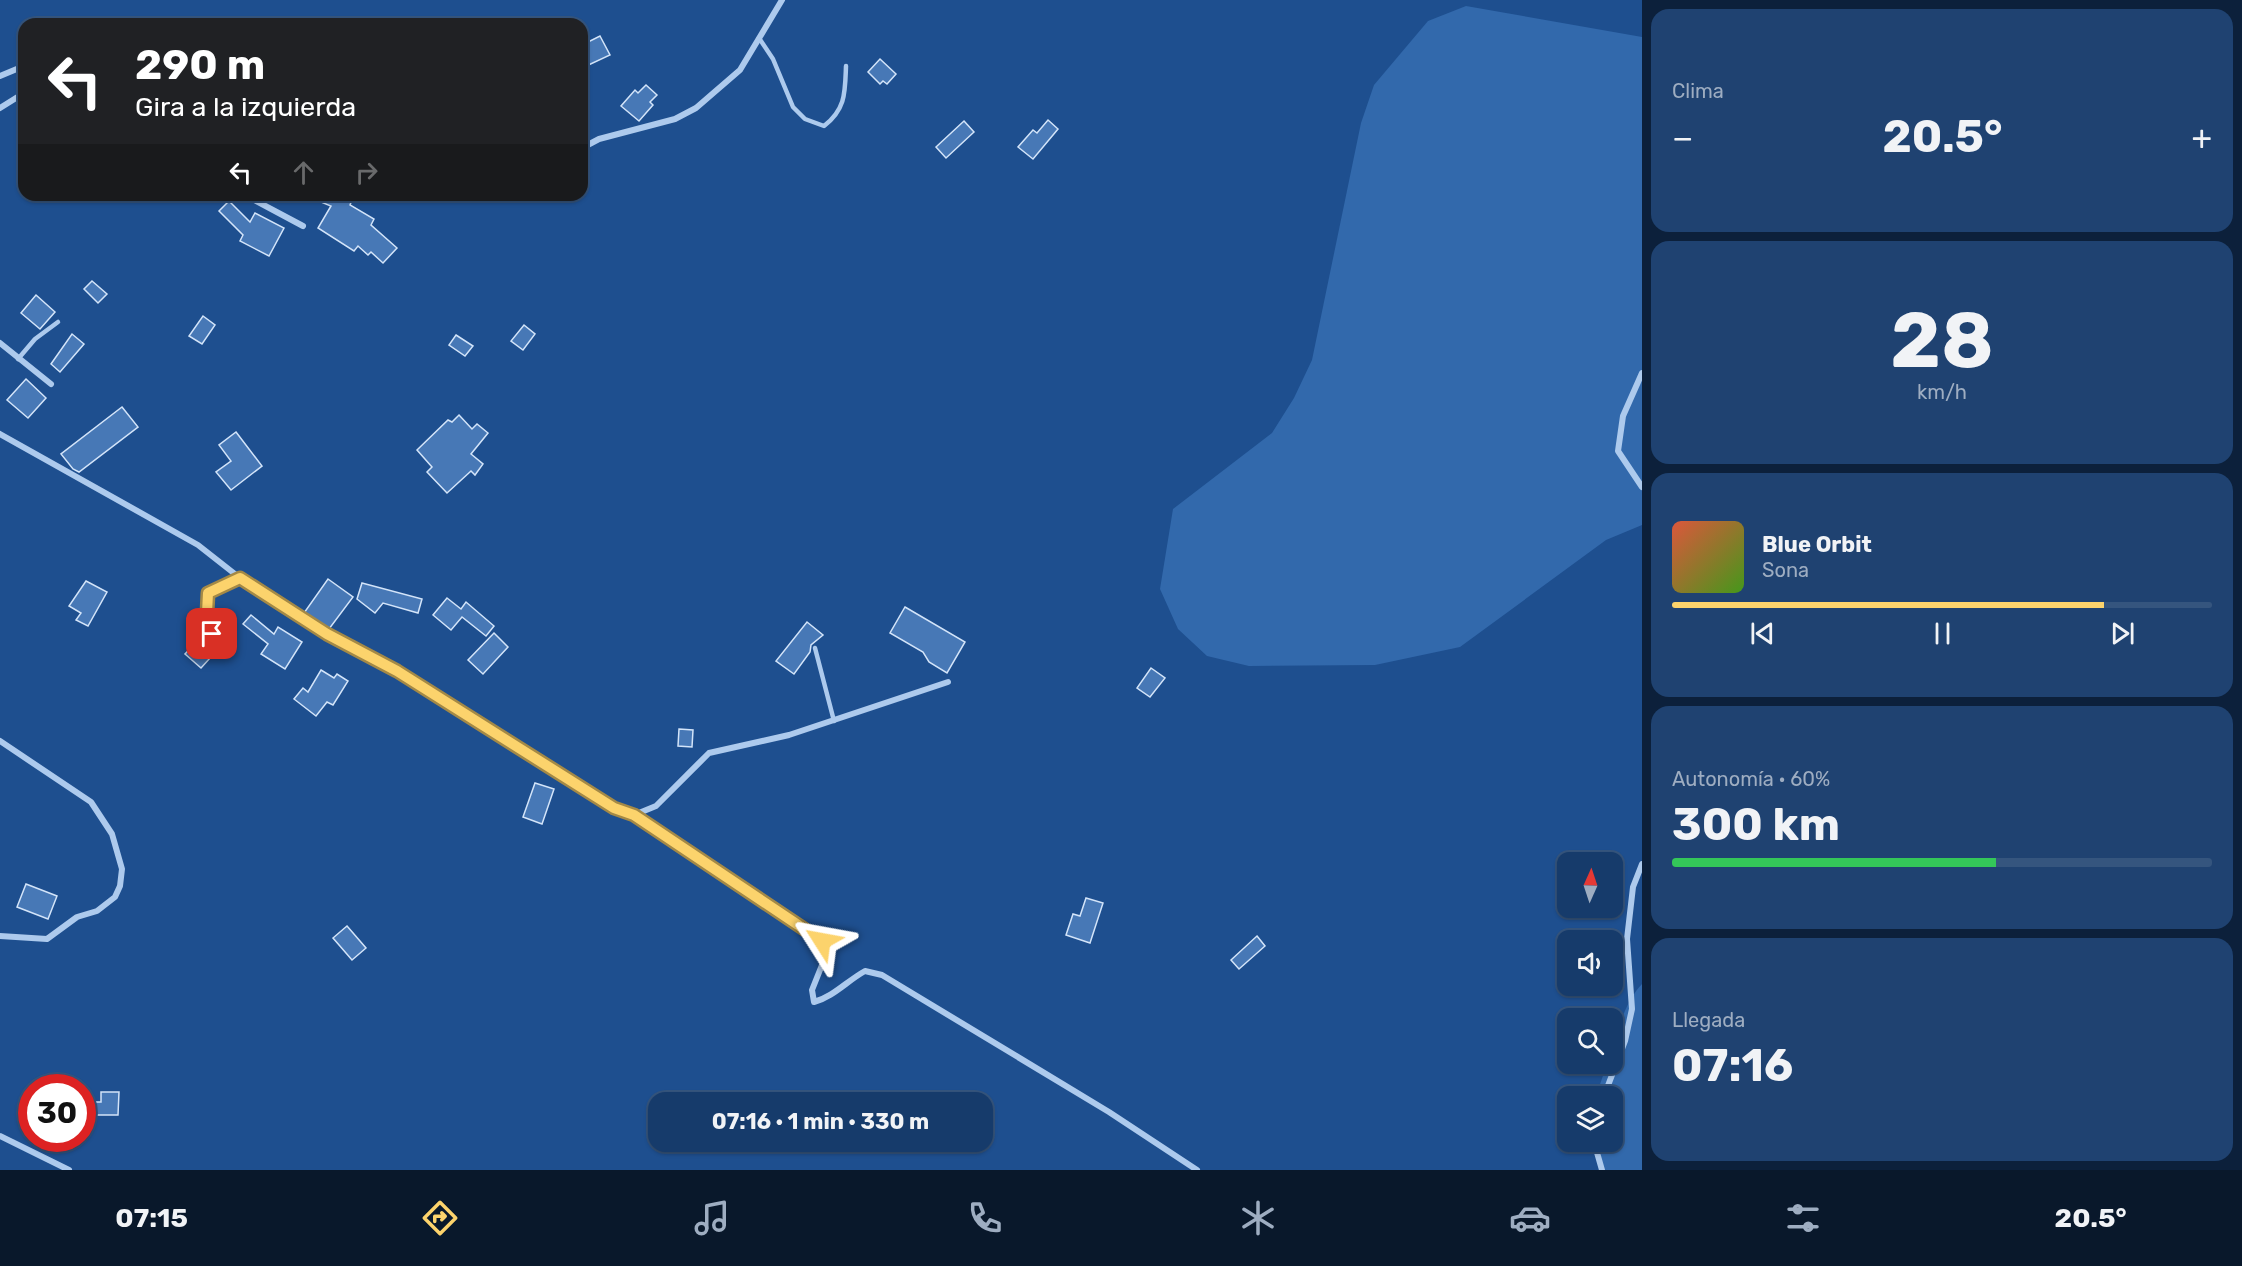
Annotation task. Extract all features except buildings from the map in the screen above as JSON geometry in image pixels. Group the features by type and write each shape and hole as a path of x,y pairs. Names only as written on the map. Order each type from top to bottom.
{"street":[{"path":"588,145 599,139 675,119 696,108 741,70 774,8 782,0"},
{"path":"0,76 18,68"},
{"path":"0,108 18,97"},
{"path":"256,201 303,226"},
{"path":"0,343 51,384"},
{"path":"1642,374 1623,416 1618,450 1642,487"},
{"path":"0,434 198,545 240,578 327,634 397,671 614,808 634,815 822,941 826,955 812,990 814,1002 826,999 846,981 865,971 882,975 1109,1112 1197,1170"},
{"path":"634,815 656,806 709,753 834,721 948,682"},
{"path":"0,741 91,802 112,834 122,869 120,886 115,897 97,911 77,917 47,939 0,936"},
{"path":"1608,1086 1625,1041 1632,1009 1627,939 1634,887 1642,864"},
{"path":"0,1136 69,1170"},
{"path":"1597,1152 1602,1170"}],"lane":[{"path":"759,38 774,59 794,107 805,118 824,126 837,116 845,95 846,66"},
{"path":"18,359 36,339 58,322"},
{"path":"212,634 207,613 208,593 240,578"},
{"path":"815,648 834,721"}],"shaded area":[{"path":"1466,6 1642,37 1642,525 1606,540 1460,647 1375,665 1249,666 1207,656 1178,629 1160,589 1173,509 1272,433 1294,398 1312,360 1361,123 1374,85 1428,21"},
{"path":"1642,984 1642,1170 1603,1170 1600,1152 1623,1152 1623,1086 1599,1086 1604,1074 1623,1074 1623,1016"}],"route":[{"path":"212,634 207,613 208,593 240,578 327,634 397,671 614,808 634,815 822,941"}]}
